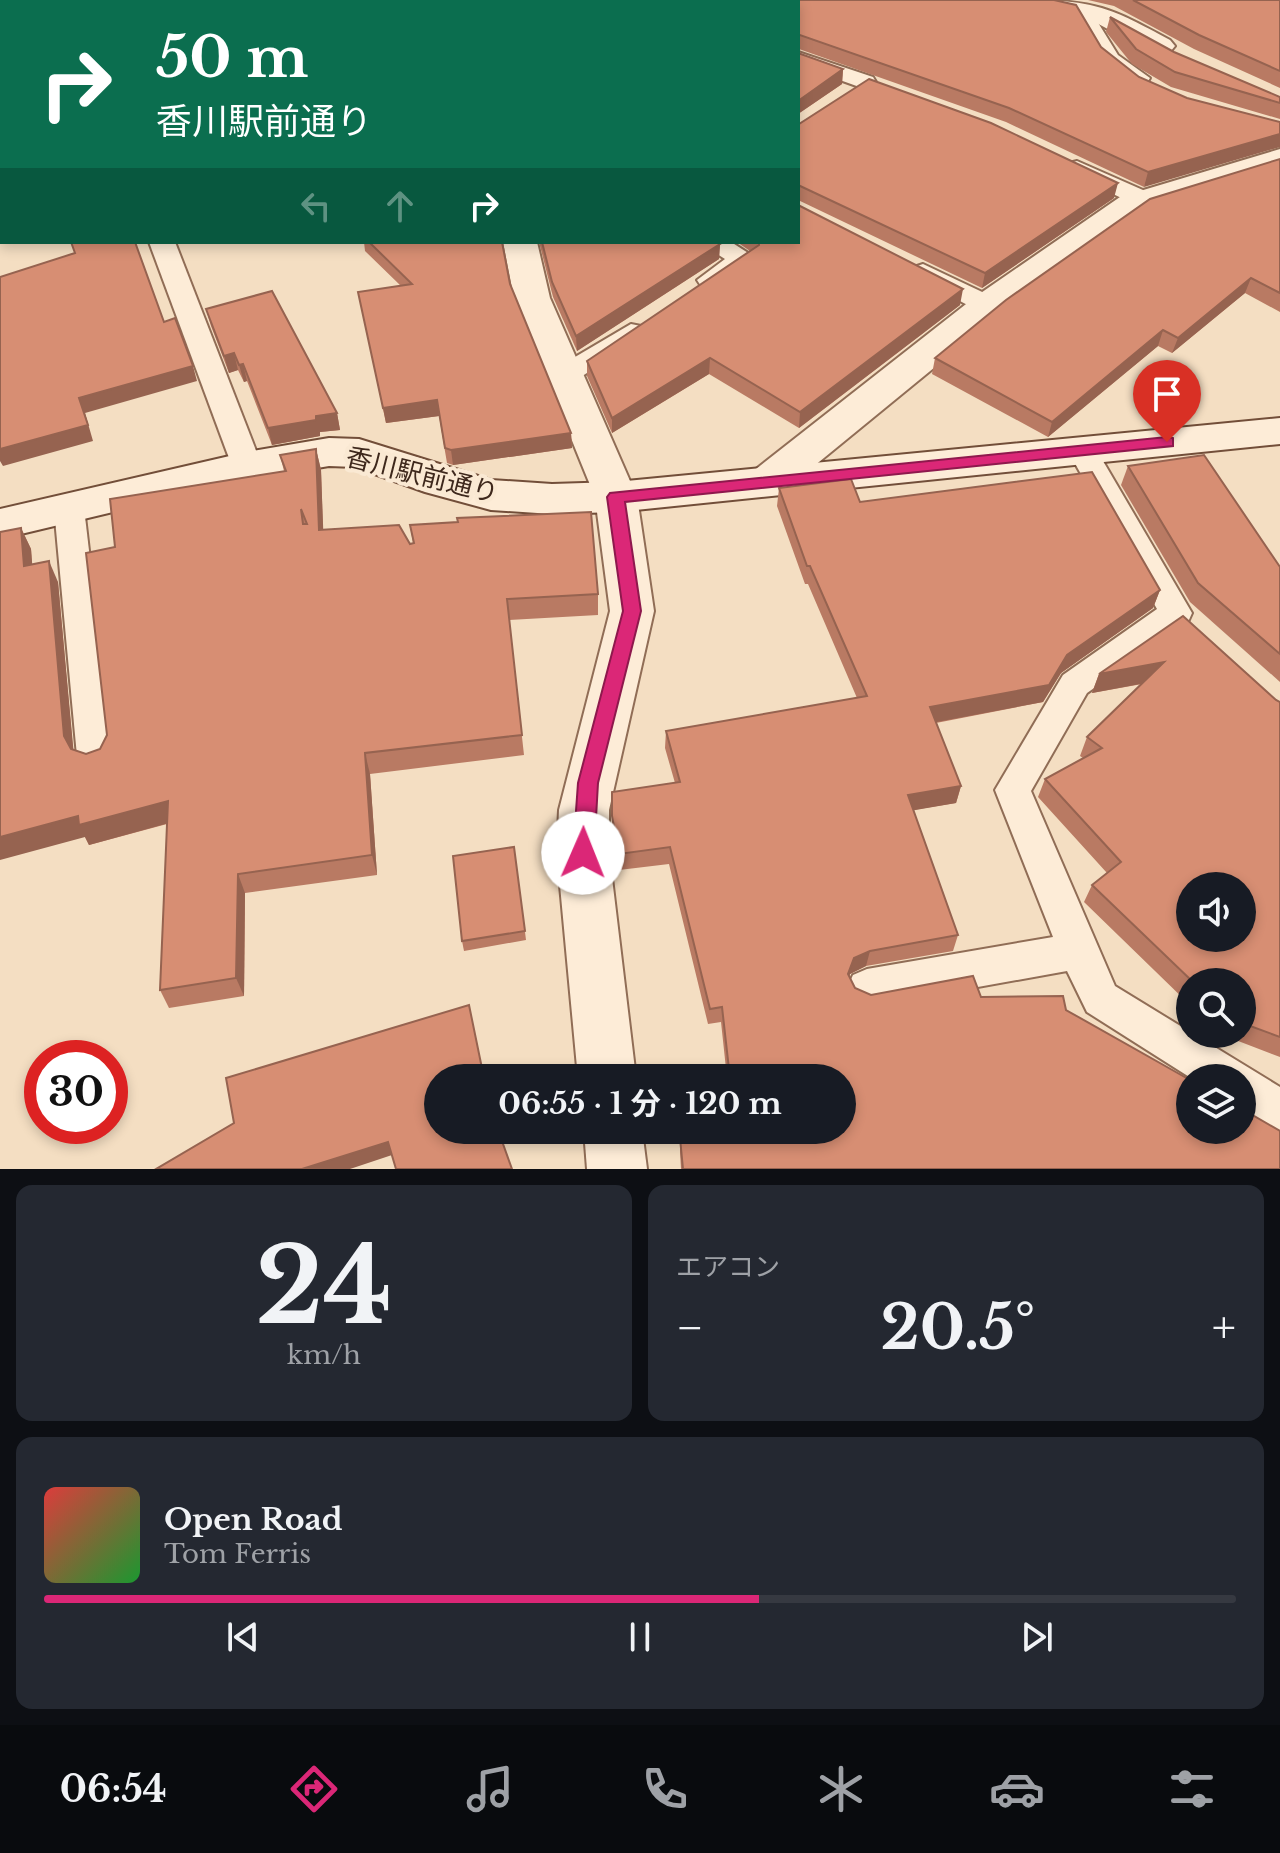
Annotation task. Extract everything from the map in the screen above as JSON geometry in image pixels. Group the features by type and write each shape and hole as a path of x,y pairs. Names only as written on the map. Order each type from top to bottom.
{"street":[{"path":"1040,0 1103,15 1182,58"},
{"path":"771,479 988,305 1143,199 1280,159"},
{"path":"520,244 532,298 616,497 632,611 588,783 583,853 606,1064"},
{"name":"香川駅前通り","path":"0,524 247,466 329,452 359,453 440,482 491,495 552,499 616,497 771,479 1280,431"},
{"path":"614,1144 617,1169"}],"lane":[{"path":"1082,12 1110,59 1155,87"},
{"path":"800,59 873,84 843,97"},
{"path":"1050,155 1143,199"},
{"path":"163,244 247,466"},
{"path":"692,292 743,258 715,244"},
{"path":"906,264 988,305"},
{"path":"563,376 653,317"},
{"path":"1083,451 1187,623 1075,684 1013,790 1078,951 1101,999 1205,1064"},
{"path":"69,508 95,756"},
{"path":"867,988 1078,951"},
{"path":"1256,1096 1280,1111"}],"building":[{"path":"800,0 1054,0 1076,5 1101,47 1139,77 1187,98 1280,122 1280,134 1148,172 1009,108 800,35"},
{"path":"1133,0 1280,0 1280,71 1199,35"},
{"path":"1110,17 1174,52 1280,97 1280,103 1175,72 1136,49"},
{"path":"800,54 843,69 800,100"},
{"path":"869,79 991,123 1118,183 985,273 800,186 800,123"},
{"path":"1280,159 1280,293 1251,278 1178,338 1163,330 1052,422 935,358 1006,300 1150,199"},
{"path":"800,206 963,289 800,412 710,358 612,418 587,361 759,245 800,244"},
{"path":"72,244 136,244 164,322 175,318 193,366 79,398 88,425 0,449 0,277 75,253"},
{"path":"371,244 502,244 510,284 571,433 451,450 445,448 437,400 383,408 358,292 412,284"},
{"path":"542,244 720,244 576,336 552,282"},
{"path":"272,291 337,413 268,428 243,364 239,365 234,353 224,356 206,309"},
{"path":"316,449 319,530 399,525 410,544 414,543 410,525 458,522 457,518 591,512 598,594 507,599 522,735 365,753 372,855 238,874 236,978 160,990 168,801 79,825 78,816 0,837 0,532 21,528 24,566 49,561 64,736 71,749 86,754 100,749 107,735 86,553 115,547 110,499 286,471 280,455"},
{"path":"1204,455 1280,567 1280,654 1198,583 1128,466"},
{"path":"1092,472 1160,590 1067,655 1049,685 930,707 961,786 908,795 958,935 870,951 854,958 848,974 855,988 871,995 973,976 981,997 1063,996 1066,1010 1176,1072 1176,1144 1256,1144 1256,1117 1280,1131 1280,1169 683,1169 681,1144 856,1144 856,1064 728,1064 722,1007 710,1009 670,847 619,854 612,816 612,792 680,782 666,731 867,696 810,566 807,566 779,488 851,479 860,502"},
{"path":"1183,616 1280,702 1280,1037 1256,1028 1256,968 1178,968 1092,885 1121,862 1045,779 1102,748 1087,737 1164,662 1099,674"},
{"path":"514,847 525,931 462,941 453,856"},
{"path":"469,1005 481,1064 424,1064 424,1144 503,1144 512,1169 396,1169 388,1142 302,1169 156,1169 234,1123 226,1078"}],"route":[{"path":"583,853 588,783 632,611 616,497 771,479 1167,442"}]}
